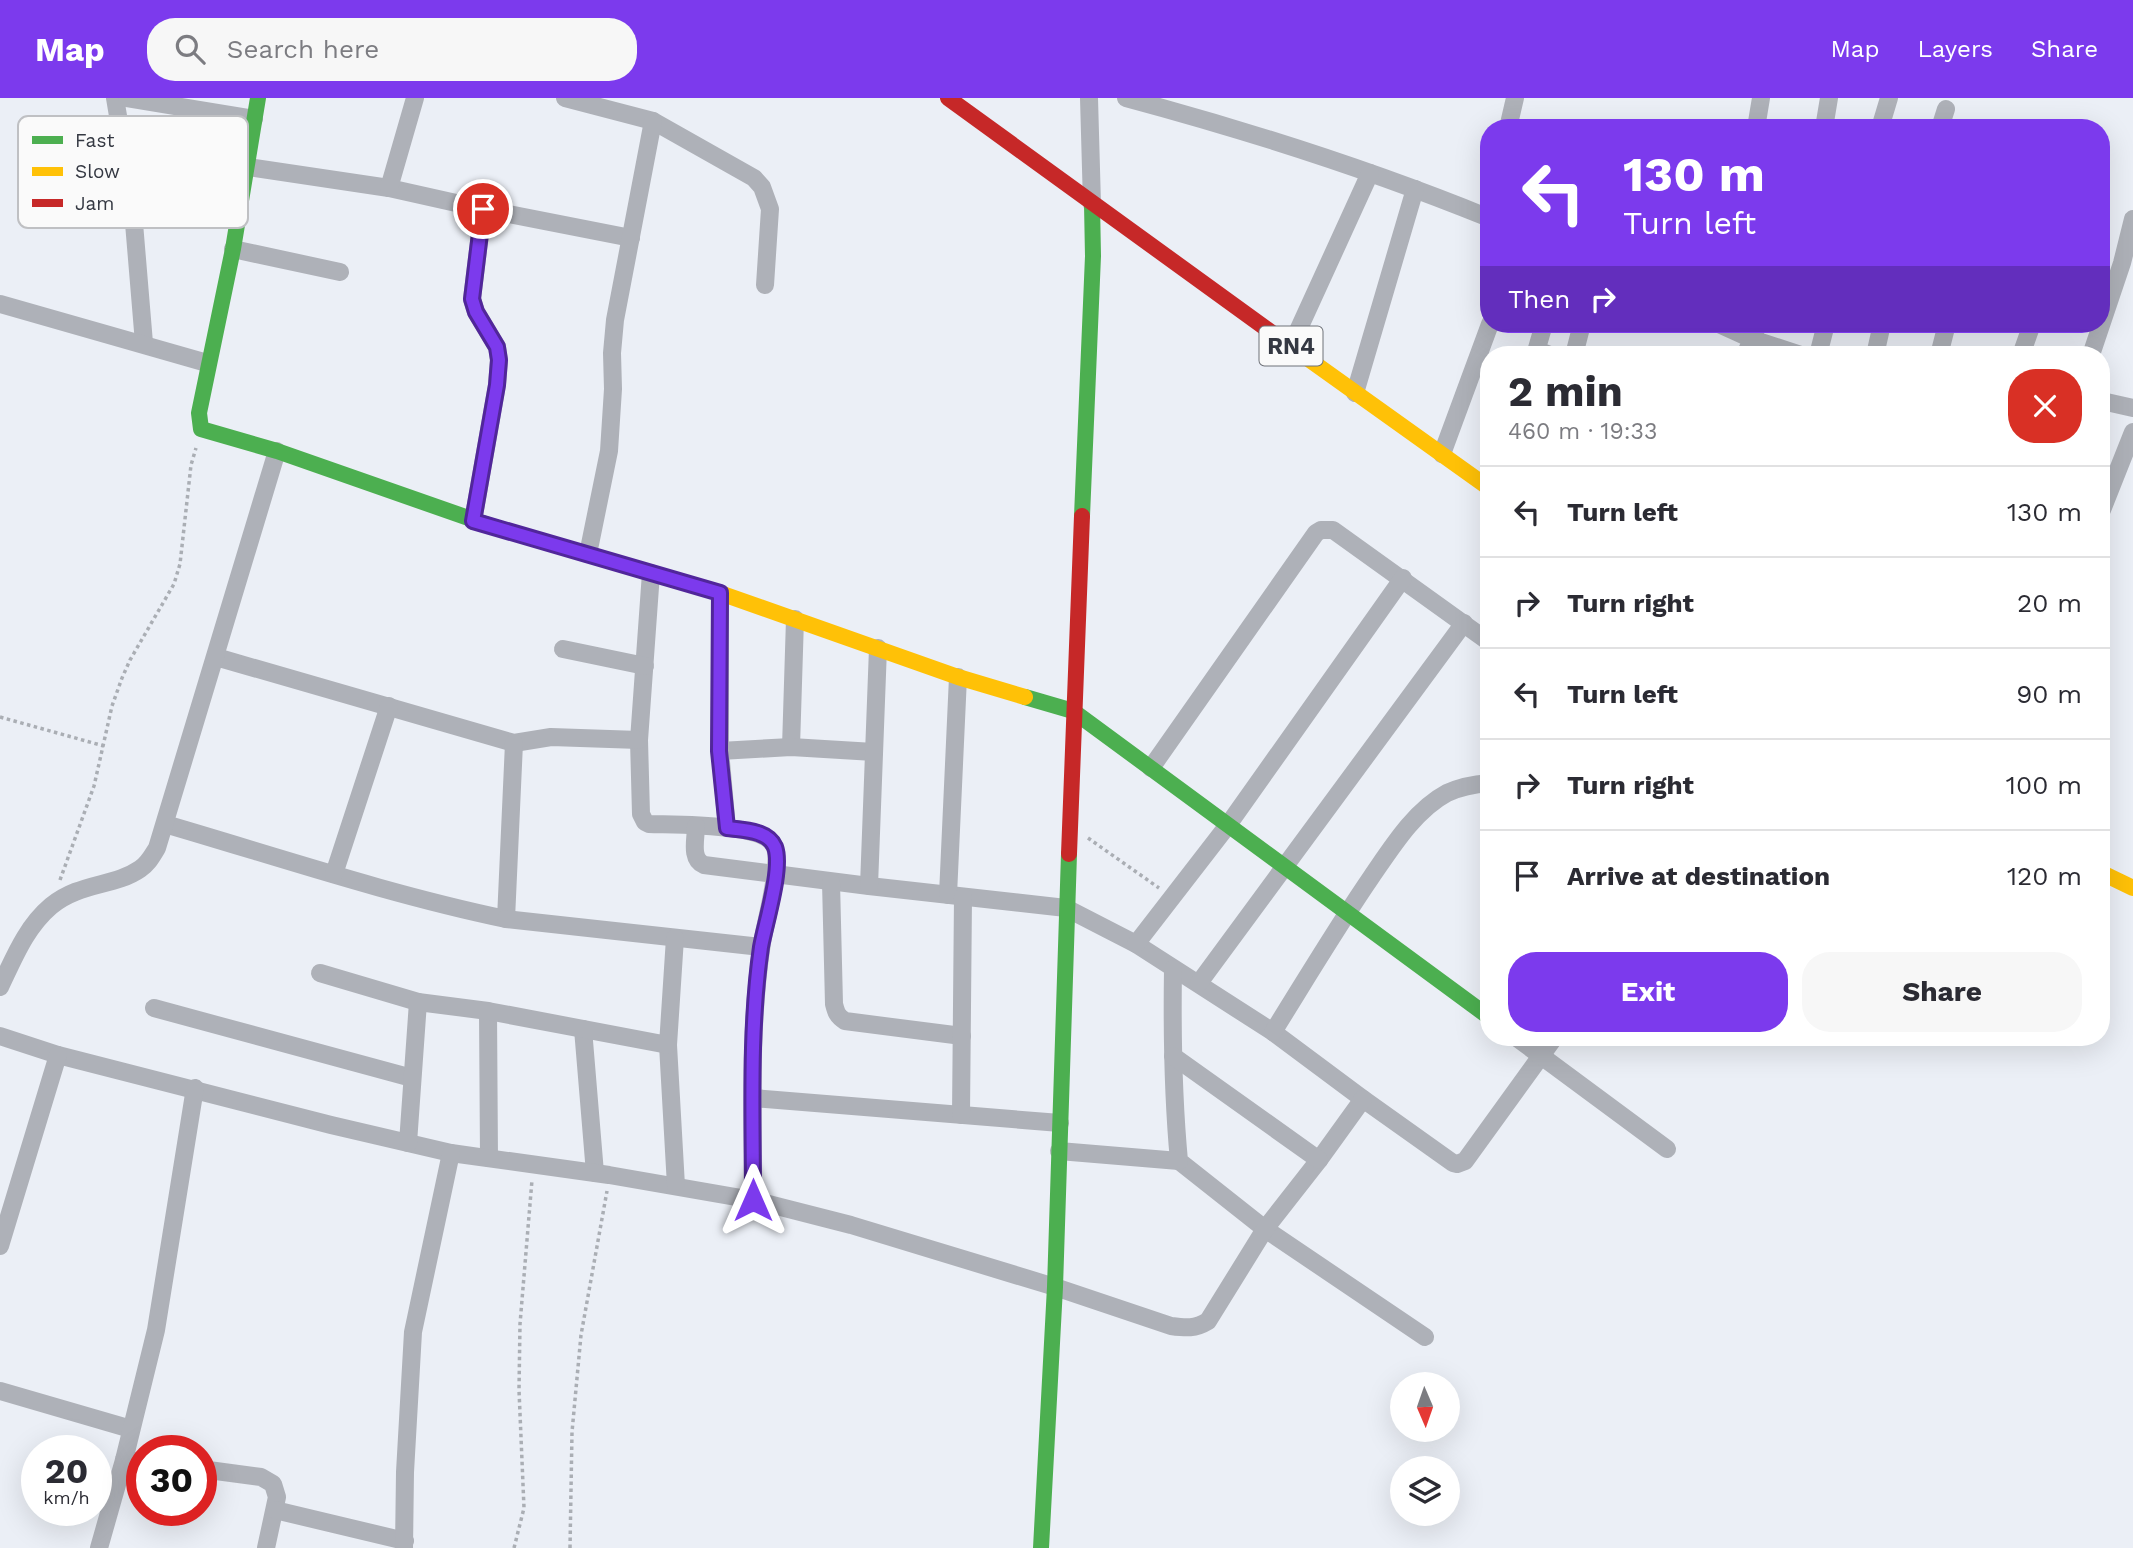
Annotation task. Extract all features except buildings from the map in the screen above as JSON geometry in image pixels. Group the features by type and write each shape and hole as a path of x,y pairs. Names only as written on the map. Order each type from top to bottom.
{"street":[{"path":"115,98 118,116"},
{"path":"127,98 236,116"},
{"path":"258,98 248,167 389,188 631,238"},
{"path":"389,188 415,98"},
{"path":"565,98 653,121 754,178 762,187 769,209 765,285"},
{"name":"RN4","path":"948,98 1480,481"},
{"path":"1041,1548 1055,1287 1073,711 1093,256 1088,98"},
{"path":"1126,98 1213,121 1480,212"},
{"path":"1510,119 1515,98"},
{"path":"1758,119 1761,98"},
{"path":"1826,119 1829,98"},
{"path":"1883,119 1889,98"},
{"path":"1943,119 1946,109"},
{"path":"248,118 254,119"},
{"path":"588,554 609,452 615,320 653,121"},
{"path":"1291,346 1370,173"},
{"path":"1356,393 1415,189"},
{"path":"473,521 499,360 497,347 476,312 472,299 483,209"},
{"path":"2110,299 2133,219"},
{"path":"134,228 144,344"},
{"path":"236,228 199,413 201,429 277,452 473,521 720,593 958,677 1073,711 1480,1010"},
{"path":"233,249 340,272"},
{"path":"0,304 208,363"},
{"path":"1752,339 1773,346"},
{"path":"1442,454 1480,351"},
{"path":"2110,403 2133,408"},
{"path":"2110,490 2133,432"},
{"path":"0,987 20,944 51,906 82,888 139,871 157,848 277,452"},
{"path":"1151,768 1316,533 1327,528 1403,578 1480,635"},
{"path":"651,573 639,740 643,819 649,824 727,828 758,833 774,844 776,851 776,874 761,947 756,994 753,1200"},
{"path":"1136,944 1228,825 1403,578"},
{"path":"720,593 719,751 727,828"},
{"path":"790,747 795,619"},
{"path":"1199,984 1464,623"},
{"path":"869,886 878,648"},
{"path":"563,649 645,667"},
{"path":"216,657 514,743 551,737 639,740"},
{"path":"958,677 956,896 962,1036 961,1115"},
{"path":"334,874 389,706"},
{"path":"506,919 514,743"},
{"path":"719,751 790,747 874,752"},
{"path":"1273,1032 1347,912 1386,855 1420,813 1448,793 1480,784"},
{"path":"165,824 334,874 506,919 761,947"},
{"path":"696,826 695,857 699,863 831,882 1066,908 1136,944 1273,1032 1453,1163 1465,1161 1548,1046"},
{"path":"2110,877 2133,888"},
{"path":"831,882 836,1013 845,1021 962,1036"},
{"path":"675,937 668,1045 676,1186"},
{"path":"1174,969 1173,1056 1179,1161"},
{"path":"320,973 418,1002 488,1011 668,1045"},
{"path":"408,1143 418,1002"},
{"path":"154,1008 412,1077"},
{"path":"488,1011 489,1158"},
{"path":"583,1029 602,1174"},
{"path":"0,1036 58,1055 451,1153 602,1174 753,1200 851,1225 1055,1287 1171,1326 1186,1328 1199,1327 1208,1321 1265,1228 1363,1099"},
{"path":"1528,1046 1667,1149"},
{"path":"0,1246 58,1055"},
{"path":"1173,1056 1319,1160"},
{"path":"131,1435 156,1330 195,1088"},
{"path":"753,1098 1060,1123"},
{"path":"1059,1151 1179,1161 1265,1228 1425,1337"},
{"path":"275,1510 405,1545 405,1472 413,1332 451,1153"},
{"path":"0,1391 131,1429"},
{"path":"217,1471 261,1476 276,1490 275,1510 266,1548"},
{"path":"99,1548 126,1479"}],"path":[{"path":"51,906 94,786 112,706 122,678 177,574 191,465 201,429"},
{"path":"0,717 104,746"},
{"path":"1069,825 1172,898"},
{"path":"514,1548 524,1508 519,1391 520,1324 533,1164"},
{"path":"570,1548 572,1432 581,1335 602,1174"}],"traffic: fast":[{"path":"248,158 258,98"},
{"path":"1082,516 1093,256 1092,204"},
{"path":"236,228 199,413 201,429 277,451 497,528"},
{"path":"1025,697 1073,711 1480,1010"},
{"path":"1041,1548 1055,1287 1069,854"}],"traffic: slow":[{"path":"1279,338 1480,482"},
{"path":"497,528 720,593 958,677 1025,697"},
{"path":"2110,877 2133,888"}],"traffic: jam":[{"path":"948,98 1279,338"},
{"path":"1069,854 1082,516"}],"route":[{"path":"483,209 472,299 476,312 497,347 499,360 473,521 720,593 719,751 727,828 758,833 774,844 776,851 776,874 765,922 756,994 753,1200"}]}
